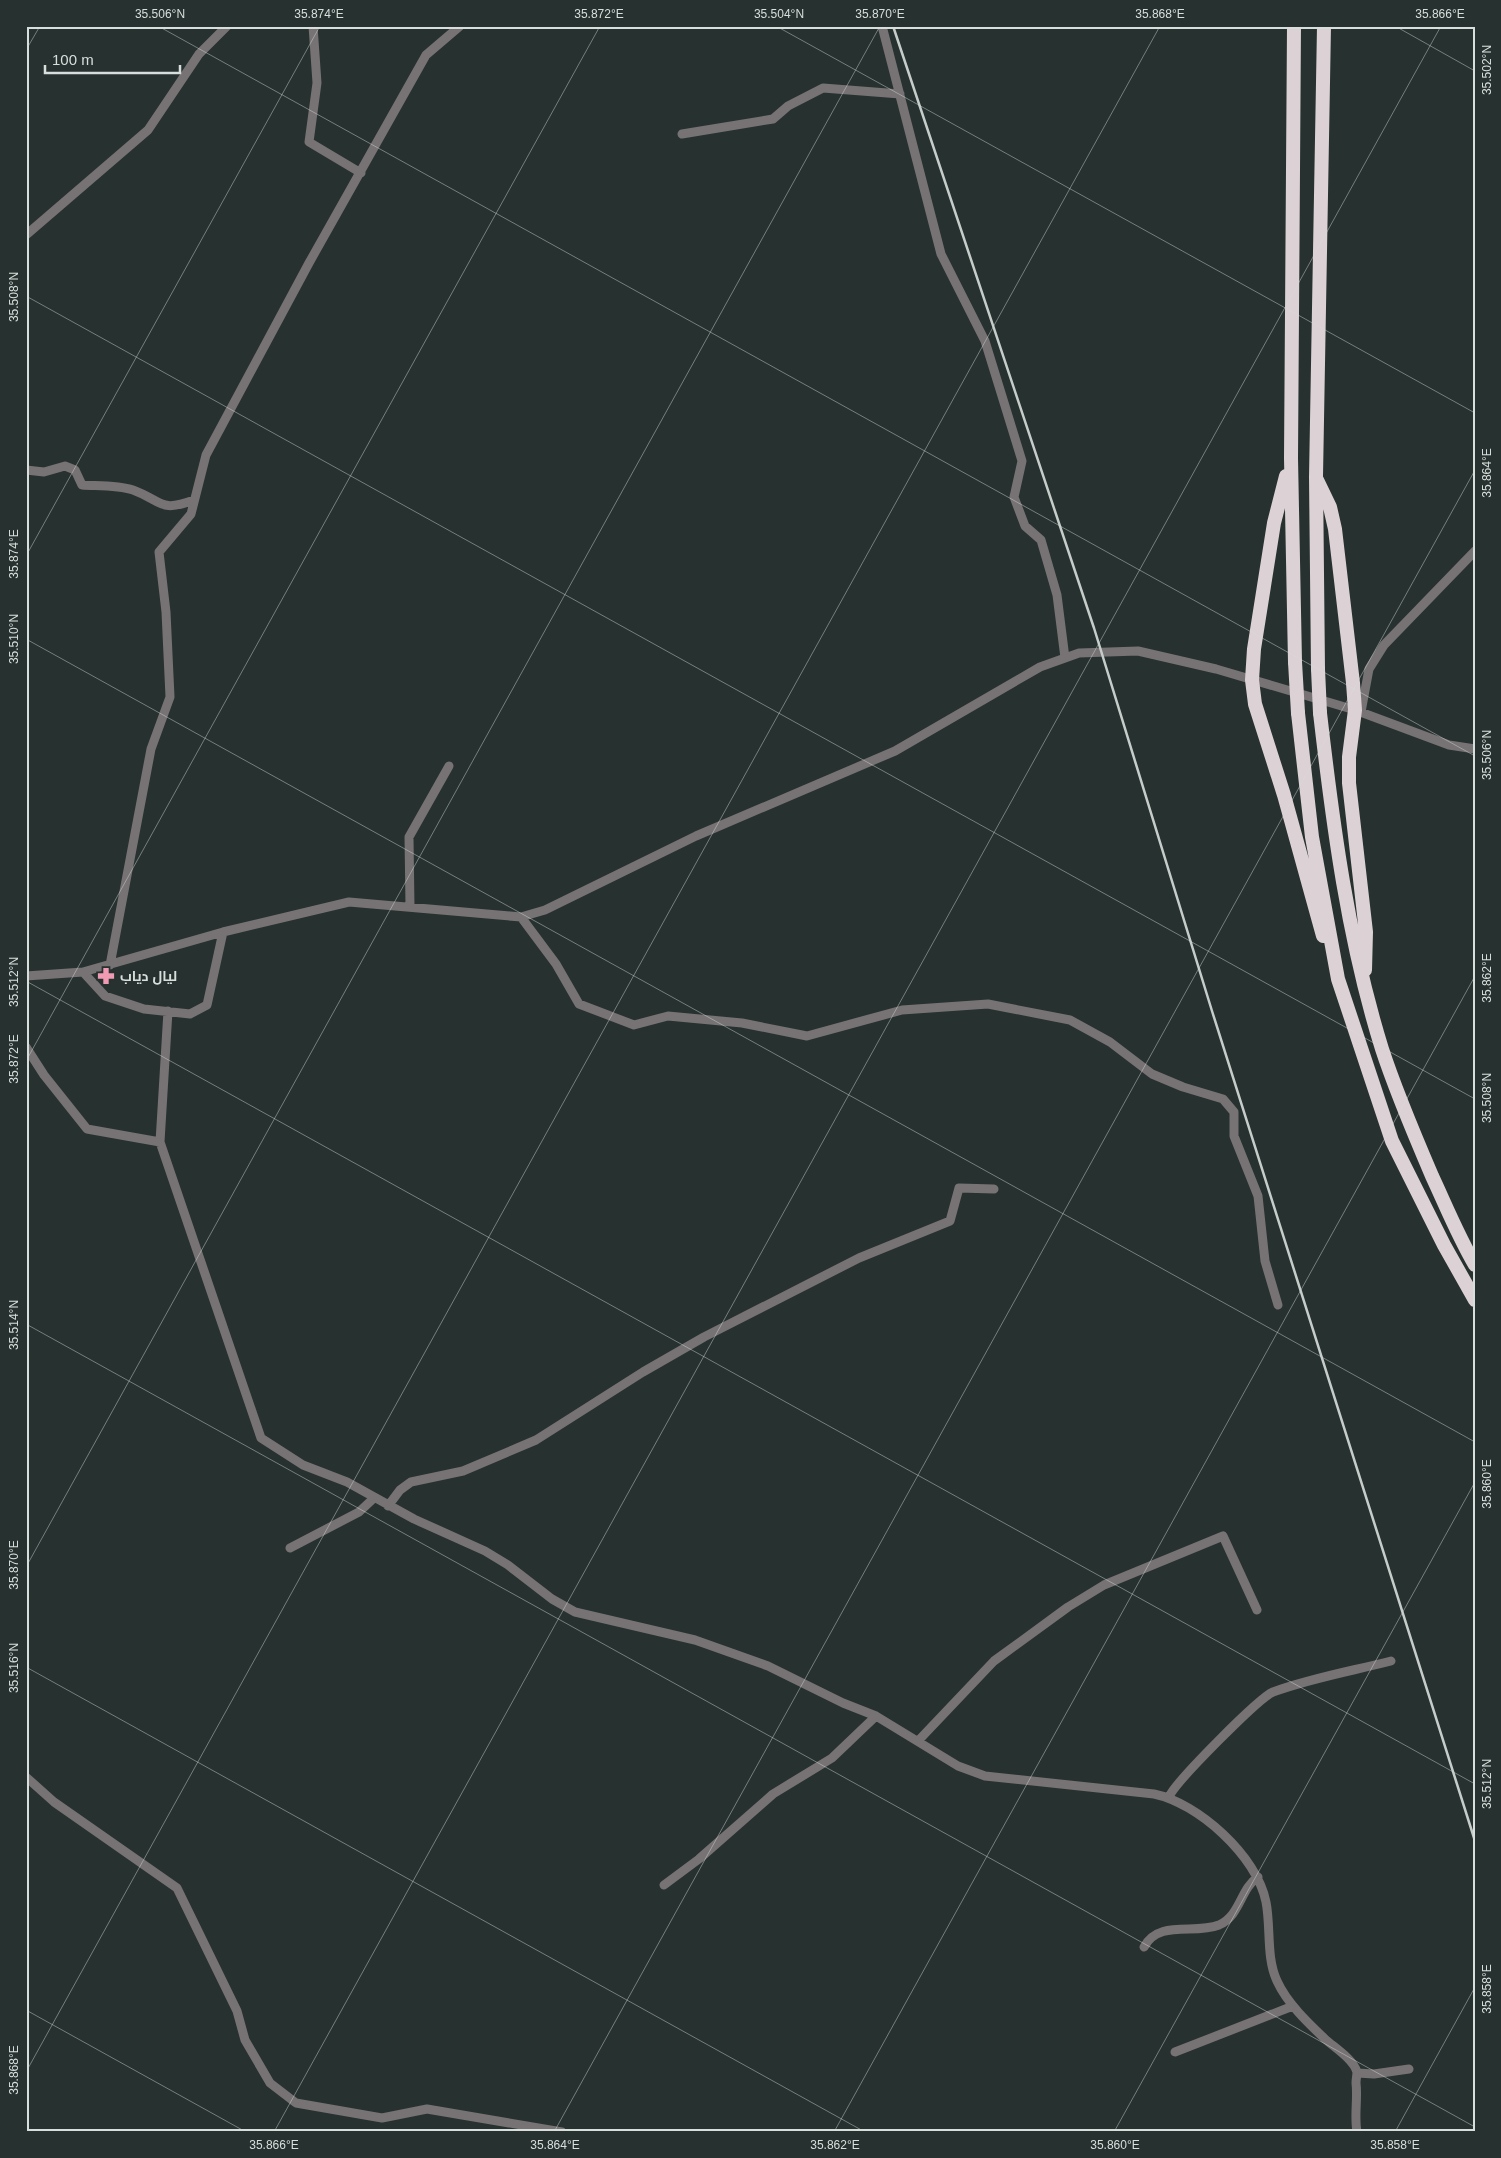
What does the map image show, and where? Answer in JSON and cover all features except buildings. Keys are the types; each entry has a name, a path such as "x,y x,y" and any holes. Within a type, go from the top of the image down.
{"highway":[{"path":"1294,26 1291,458 1295,662 1298,713 1312,837 1338,979"},
{"path":"1324,26 1316,477 1318,669 1320,713 1333,825 1354,943 1382,1049 1415,1136 1460,1240 1475,1265"},
{"path":"1291,458 1274,524 1254,648 1252,680 1263,730 1284,794 1317,918 1392,1141 1444,1245 1475,1300"},
{"path":"1316,477 1326,497 1335,529 1358,711 1349,757 1349,783 1367,944 1363,978"}],"street":[{"path":"26,235 148,130 199,54 227,26"},
{"path":"312,26 317,83 309,142 361,173"},
{"path":"110,965 151,749 170,697 166,612 159,552 191,514 206,455 309,263 426,55 460,26"},
{"path":"882,26 941,254 985,341 1022,461 1014,497 1026,526 1041,540 1057,595 1065,658"},
{"path":"682,134 773,119 788,106 823,88 900,94"},
{"path":"26,470 44,472 65,466 74,470 82,485 132,490 151,500 174,508 194,500"},
{"path":"1358,711 1369,669 1384,645 1475,551"},
{"path":"26,976 83,972 223,932 349,902 521,917 545,910 696,836 895,751 1040,667 1079,653 1138,652 1216,669 1358,711 1449,745 1475,749"},
{"path":"410,907 409,837 449,766"},
{"path":"521,917 556,964 579,1004 634,1026 668,1016 742,1023 808,1036 902,1010 988,1004 1070,1020 1110,1042 1152,1074 1183,1087 1223,1099 1234,1112 1234,1136 1258,1196 1265,1261 1278,1305"},
{"path":"83,972 105,996 144,1008 190,1014 207,1005 223,932"},
{"path":"168,1012 160,1142 261,1438 293,1460 339,1478 388,1506 472,1548 484,1551 508,1565 552,1599 575,1612 695,1640 768,1666 843,1703 876,1716 958,1766 985,1776 1107,1788 1169,1797 1186,1805 1204,1818 1231,1845 1258,1877 1268,1916 1273,1969 1282,1990 1294,2006 1345,2057 1357,2073 1357,2132"},
{"path":"26,1047 44,1075 87,1129 160,1142"},
{"path":"388,1506 410,1482 464,1471 536,1440 704,1336 859,1258 950,1221 959,1188 994,1189"},
{"path":"290,1548 359,1512 374,1498"},
{"path":"918,1741 994,1661 1068,1607 1104,1585 1223,1536 1257,1610"},
{"path":"1169,1797 1176,1785 1199,1760 1271,1693 1391,1661"},
{"path":"664,1885 705,1854 774,1794 832,1758 876,1716"},
{"path":"26,1778 54,1802 177,1888 237,2011 245,2040 270,2083 296,2103 382,2118 427,2109 562,2132"},
{"path":"1144,1947 1149,1938 1162,1931 1211,1926 1225,1921 1239,1906 1251,1884 1258,1877"},
{"path":"1175,2052 1294,2006"},
{"path":"1357,2073 1374,2074 1409,2069"}],"railway":[{"path":"893,26 1094,628 1212,1011 1475,1841"}],"place":[{"name":"ليال دياب","path":"106,976"}]}
